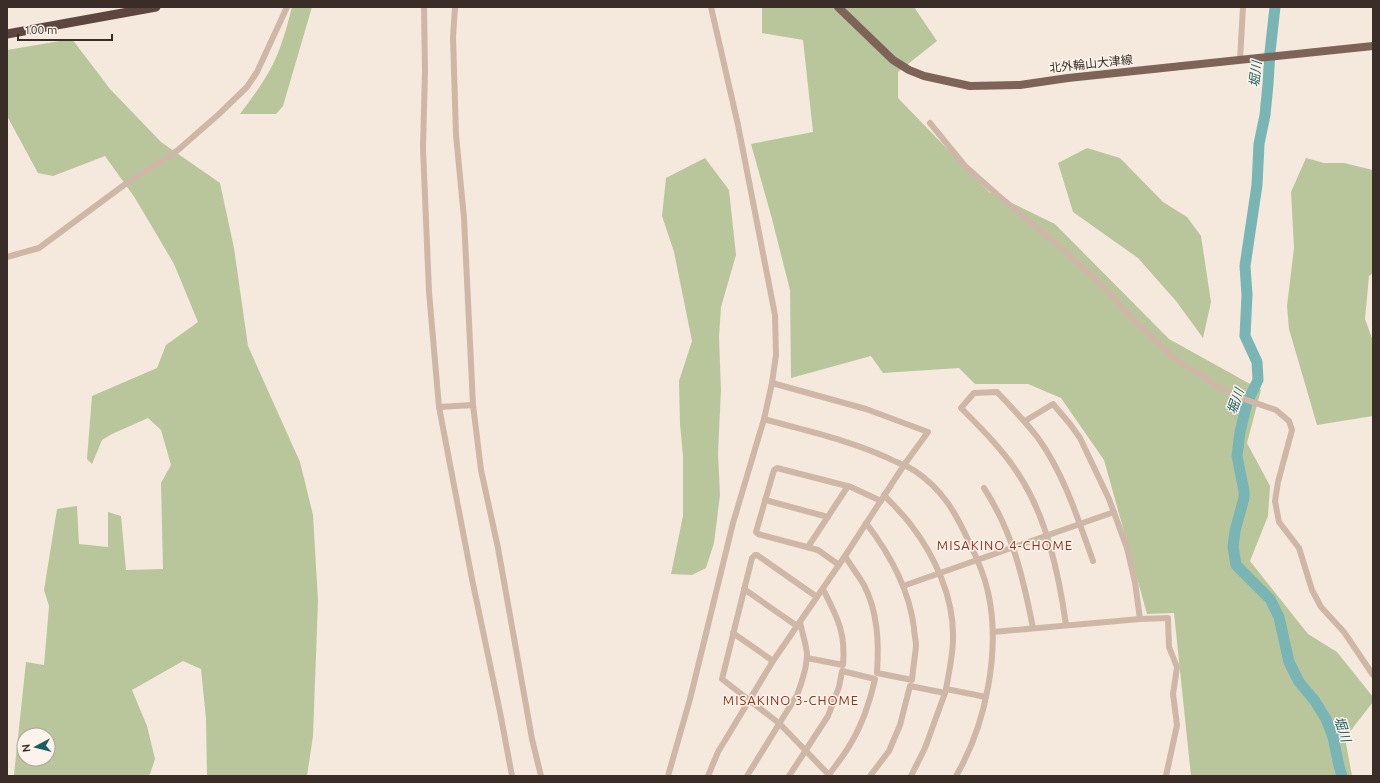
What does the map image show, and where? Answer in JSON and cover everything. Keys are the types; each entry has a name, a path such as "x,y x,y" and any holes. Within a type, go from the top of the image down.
{"highway":[{"path":"7,34 156,7"}],"main road":[{"name":"北外輪山大津線","path":"838,7 893,60 909,70 924,76 962,85 989,86 1020,84 1373,46"}],"street":[{"path":"7,257 40,248 124,185 178,150 219,114 246,87 257,72 287,7"},
{"path":"424,7 426,71 423,156 429,292 439,407 512,776"},
{"path":"455,7 453,37 456,135 464,218 473,405 481,470 498,548 532,739 541,776"},
{"path":"668,776 690,699 733,524 764,419 772,383 776,355 775,315 738,125 711,7"},
{"path":"1240,60 1243,7"},
{"path":"930,123 965,166 1066,252 1172,356 1205,377 1213,384 1238,397 1276,410 1289,421 1292,430 1278,482 1275,501 1279,522 1299,548 1312,590 1321,607 1344,632 1373,675"},
{"path":"708,776 718,752 773,661 823,589 904,465 928,432 866,409 772,383"},
{"path":"1066,626 1062,594 1055,566 1046,535 1029,493 1019,475 989,436 961,408 974,393 997,392 1025,421 1039,439 1067,491 1093,561"},
{"path":"1025,421 1053,404 1080,438 1109,499 1127,548 1135,582 1140,619"},
{"path":"439,407 473,405"},
{"path":"764,419 870,450 914,470 931,483 946,499 958,518 983,573 988,594 993,632 992,659 986,697 976,732 958,775"},
{"path":"839,565 818,550 758,534 756,532 774,470 777,468 848,486 882,498 911,525 928,549 939,573 950,608 953,637 951,662 945,691 925,748 911,776"},
{"path":"808,547 848,486"},
{"path":"984,488 995,505 1013,547 1021,572 1032,628"},
{"path":"765,500 828,517"},
{"path":"903,586 1114,512"},
{"path":"866,523 882,544 899,575 912,615 916,645 911,683 900,725 888,751 870,776"},
{"path":"817,597 757,555 754,555 722,679 780,724 829,776 851,743 860,727 868,707 876,676 878,650 877,627 872,606 864,586 845,556"},
{"path":"744,589 799,624 807,652 802,680 797,695 747,776"},
{"path":"789,776 828,716 839,687 844,651 840,626 838,618 823,589"},
{"path":"993,632 1140,619 1168,618 1169,647 1177,667 1173,694 1177,726 1166,776"},
{"path":"733,633 773,661"},
{"path":"806,658 842,668 945,691 986,697"}],"green space":[{"path":"292,7 312,7 283,106 276,114 240,114 262,84 273,64 282,43"},
{"path":"762,7 914,7 937,41 898,72 898,98 989,192 1055,224 1169,339 1261,390 1247,443 1270,486 1268,516 1250,561 1308,634 1337,652 1373,697 1373,702 1345,738 1352,776 1191,776 1174,613 1147,614 1104,460 1061,398 1028,384 975,384 959,368 883,373 871,356 791,378 790,290 751,144 813,132 803,40 762,33"},
{"path":"72,39 110,89 161,142 220,183 234,248 248,346 300,462 313,515 318,601 313,736 307,776 207,776 206,719 201,669 183,661 132,690 147,726 155,759 150,774 147,776 14,775 16,756 16,767 56,767 56,727 19,727 26,662 44,665 49,606 44,590 57,509 77,506 79,544 108,547 108,512 121,516 126,570 163,569 161,483 171,465 161,430 148,418 112,434 102,440 92,464 87,459 92,396 157,368 166,345 198,322 174,264 135,198 105,156 53,176 38,173 7,116 7,50"},
{"path":"1087,148 1120,158 1163,202 1187,217 1201,236 1211,302 1203,338 1176,301 1138,258 1073,212 1058,163"},
{"path":"705,158 729,190 736,255 721,307 719,337 721,390 718,453 720,495 714,543 706,568 692,575 671,574 683,516 683,456 680,424 679,381 692,341 674,252 662,216 666,178"},
{"path":"1306,158 1324,163 1344,163 1373,170 1373,273 1369,276 1365,319 1373,341 1373,416 1317,425 1289,329 1287,306 1294,248 1291,192"}],"waterway":[{"name":"堀川","path":"1275,7 1265,115 1259,144 1257,185 1245,266 1247,295 1245,336 1257,362 1258,380 1247,403 1240,432 1237,456 1244,498 1235,531 1233,547 1236,565 1270,599 1279,617 1289,662 1299,682 1315,701 1326,719 1333,737 1342,776"}],"district":[{"name":"MISAKINO 4-CHOME","path":"1005,545"},
{"name":"MISAKINO 3-CHOME","path":"791,700"}]}
